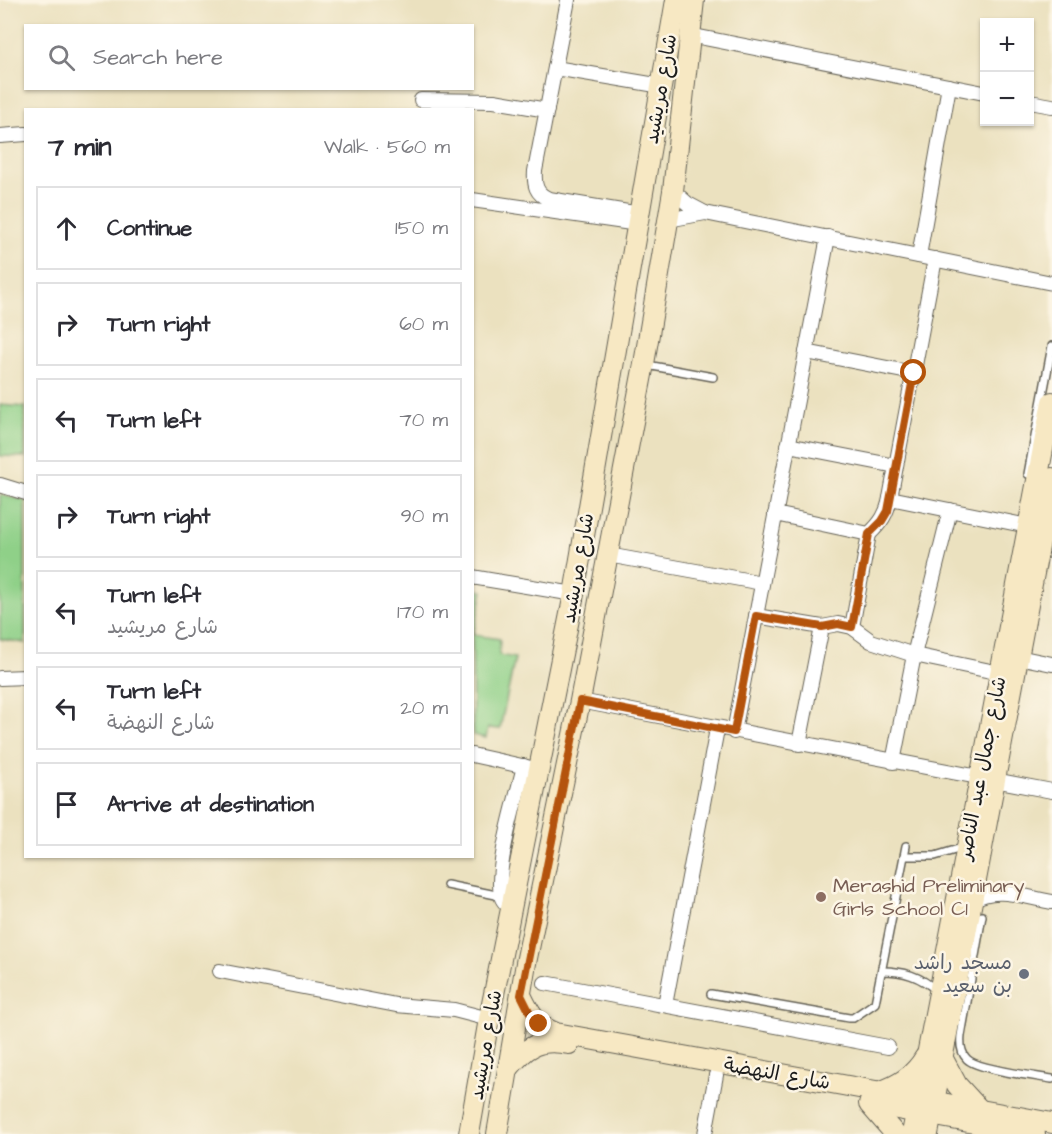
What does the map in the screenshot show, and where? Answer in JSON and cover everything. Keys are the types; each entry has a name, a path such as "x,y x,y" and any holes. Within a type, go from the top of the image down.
{"street":[{"path":"567,0 534,180 540,194 555,201 639,219"},
{"name":"شارع مريشيد","path":"469,1134 531,768 574,594 676,0"},
{"name":"شارع مريشيد","path":"496,1134 526,963 580,701 644,364 673,191 694,0"},
{"path":"690,35 980,92"},
{"path":"555,68 662,86"},
{"path":"919,256 949,86"},
{"path":"421,100 494,101 547,110"},
{"path":"1034,103 1052,106"},
{"path":"657,116 662,114 673,116 681,123"},
{"path":"0,136 24,134"},
{"path":"673,191 688,204 705,213 1052,283"},
{"path":"474,200 639,219"},
{"path":"668,220 705,213"},
{"path":"734,732 828,237"},
{"path":"852,627 869,534 888,511 935,259"},
{"path":"806,352 914,373"},
{"name":"شارع جمال عبد الناصر","path":"935,1055 977,909 977,873 1000,673 1023,521 1052,402"},
{"path":"788,445 896,466"},
{"name":"شارع جمال عبد الناصر","path":"912,1134 925,1113 935,1055 939,993 967,846 987,779 1046,543 1052,478"},
{"path":"0,485 24,492"},
{"path":"890,498 1023,521"},
{"path":"893,762 914,655 950,510"},
{"path":"775,514 869,534"},
{"path":"608,555 762,583"},
{"path":"474,577 574,594"},
{"path":"756,616 822,627 838,624 852,627 871,641 914,655 1000,673"},
{"path":"799,744 822,627"},
{"path":"1018,657 1052,664"},
{"path":"0,678 24,677"},
{"path":"580,701 717,729 1052,791"},
{"path":"665,1005 717,729"},
{"path":"474,755 531,768"},
{"path":"977,873 985,884 998,892 1052,902"},
{"path":"977,909 984,895 998,892"},
{"path":"507,902 522,913 526,920 524,942 526,963"},
{"path":"220,971 396,1005 454,1010 489,1019"},
{"path":"545,983 888,1047"},
{"name":"شارع النهضة","path":"521,995 535,1020 544,1028 556,1033 874,1098 925,1113 1052,1123"},
{"name":"شارع النهضة","path":"507,1069 530,1047 550,1041 716,1075 874,1098"},
{"path":"485,1049 491,1072 487,1105 493,1112 500,1112"},
{"path":"895,1134 874,1098 907,1079 922,1063 935,1055 983,1117 952,1134"},
{"path":"705,1134 716,1075"},
{"name":"شارع النهضة","path":"983,1117 1035,1134"}],"lane":[{"path":"1027,480 1052,346"},
{"path":"644,364 713,377"},
{"path":"711,994 852,1018 875,1003 906,846"},
{"path":"904,856 935,856 967,846"},
{"path":"447,885 507,902"},
{"path":"977,909 961,1036 962,1052 966,1058 980,1066 1052,1079"},
{"path":"882,971 897,971 913,975 927,982 939,993"}],"green space":[{"path":"0,405 24,407 24,457 0,456"},
{"path":"0,495 24,500 24,643 0,639"},
{"path":"474,589 483,591 474,631"},
{"path":"474,635 500,639 499,655 515,658 500,729 488,728 486,738 474,735"}],"place":[{"name":"Merashid Preliminary Girls School C1","path":"821,897"},
{"name":"مسجد راشد بن سعيد","path":"1024,974"}],"route":[{"path":"539,1024 531,1015 521,995 580,701 734,732 756,616 822,627 838,624 852,627 869,534 888,511 914,373"}]}
